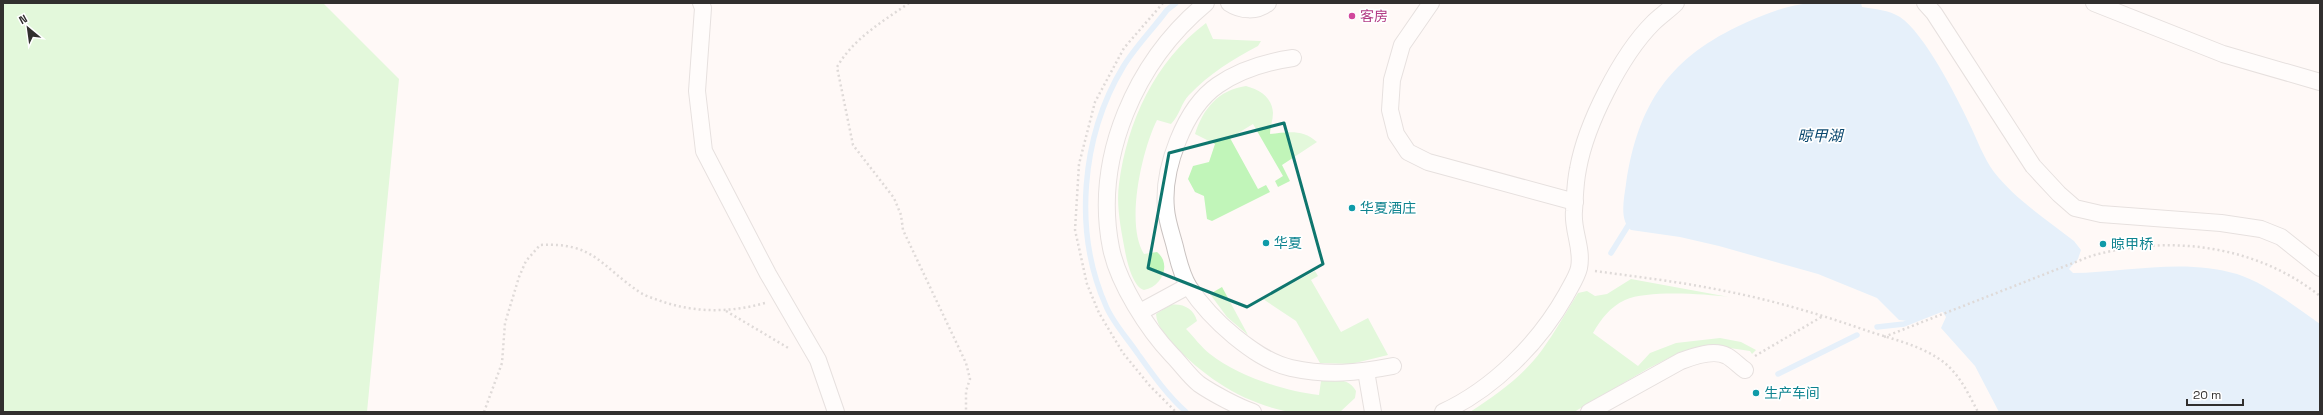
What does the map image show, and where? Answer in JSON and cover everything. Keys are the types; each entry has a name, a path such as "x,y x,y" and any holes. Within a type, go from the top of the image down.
{"street":[{"path":"701,3 703,8 697,91 704,150 782,298 818,360 836,412"},
{"path":"1206,3 1168,40 1131,98 1115,143 1106,197 1111,249 1128,292 1157,340 1200,384 1253,412"},
{"path":"1229,3 1244,9 1255,9 1268,3"},
{"path":"1431,3 1402,45 1392,80 1390,110 1396,134 1408,152 1428,162 1575,202"},
{"path":"1443,412 1457,406 1496,378 1538,336 1557,312 1579,268 1580,250 1574,214 1578,168 1590,131 1620,66 1653,23 1676,3"},
{"path":"1924,3 1934,13 2033,166 2059,194 2075,208 2101,214 2221,223 2261,230 2280,237 2320,268"},
{"path":"2094,3 2223,54 2320,82"},
{"path":"1293,58 1254,65 1216,86 1191,114 1176,144 1167,176 1166,209 1178,260 1188,286 1218,324 1254,352 1290,368 1321,373 1352,373 1393,366"},
{"path":"1140,312 1188,286"},
{"path":"1589,412 1681,361 1693,356 1707,353 1727,356 1742,368"},
{"path":"1366,371 1373,412"}],"path":[{"path":"909,3 862,36 845,53 837,67 853,145 894,198 901,215 902,230 966,363 970,379 966,391 966,412"},
{"path":"1157,3 1160,6"},
{"path":"484,412 502,363 505,323 519,277 526,261 540,245 562,244 587,251 642,294 675,306 725,311 745,309 782,298"},
{"path":"1884,337 2091,256 2120,247 2150,245 2207,247 2259,260 2288,274 2320,296"},
{"path":"1579,268 1725,291 1823,316 1884,337 1936,357 1951,370 1963,384 1978,412"},
{"path":"725,311 764,332 796,352"},
{"path":"1742,368 1823,316"}],"highlighted area":[{"path":"1284,123 1323,264 1247,307 1148,268 1169,153"}],"green space":[{"path":"3,3 323,3 399,79 367,412 3,412"},
{"path":"1206,23 1213,39 1261,41 1258,46 1239,56 1197,87 1186,98 1171,124 1157,120 1151,133 1141,168 1136,206 1136,225 1138,241 1144,254 1157,252 1164,263 1164,269 1160,280 1150,288 1144,290 1140,288 1131,274 1126,256 1121,226 1118,192 1123,161 1137,116 1146,94 1158,74 1172,55 1188,38"},
{"path":"1246,86 1260,92 1268,98 1273,113 1270,134 1289,132 1301,133 1317,142 1282,165 1290,181 1278,187 1275,181 1283,176 1253,124 1230,138 1258,189 1266,185 1270,192 1212,221 1207,219 1204,196 1195,192 1188,179 1193,166 1209,162 1215,144 1195,134 1202,117 1213,102 1227,92"},
{"path":"1315,271 1318,276 1311,280 1341,332 1368,318 1388,355 1351,364 1320,363 1296,321 1263,299"},
{"path":"1631,279 1729,297 1691,294 1647,295 1625,300 1615,306 1603,318 1593,333 1638,366 1650,353 1676,343 1720,338 1741,342 1756,350 1752,354 1750,351 1716,346 1679,353 1649,368 1574,412 1470,412 1490,399 1518,377 1535,359 1578,293 1587,291 1595,296 1607,294"},
{"path":"1222,287 1248,335 1227,317 1210,294"},
{"path":"1170,305 1179,305 1191,310 1197,321 1186,329 1210,354 1234,369 1248,376 1277,386 1319,395 1321,381 1341,380 1353,387 1356,391 1355,398 1340,412 1305,413 1285,411 1269,407 1239,395 1211,378 1198,368 1165,335 1158,323 1156,314"}],"water":[{"name":"晾甲湖","path":"1812,3 1861,3 1862,7 1882,10 1896,15 1909,25 1929,50 1948,81 1983,154 1994,172 2021,200 2074,241 2081,250 2078,259 2069,269 2073,273 2176,266 2217,269 2248,278 2280,296 2320,324 2320,412 1999,412 1975,366 1941,328 1946,317 1940,308 1908,321 1899,320 1877,298 1818,274 1719,246 1680,237 1631,230 1625,221 1623,209 1631,155 1639,129 1649,106 1662,86 1696,51 1719,36 1770,13 1794,6"}],"waterway":[{"path":"1176,3 1167,10 1133,52 1123,67 1109,94 1098,123 1090,154 1086,185 1086,216 1089,247 1096,277 1109,312 1166,392 1186,412"},
{"path":"1611,253 1631,221"},
{"path":"1877,327 1904,324 1947,307"},
{"path":"1778,374 1857,335"}],"place":[{"name":"客房","path":"1352,16"},
{"name":"华夏酒庄","path":"1352,208"},
{"name":"华夏","path":"1266,243"},
{"name":"晾甲桥","path":"2103,244"},
{"name":"生产车间","path":"1756,393"}]}
